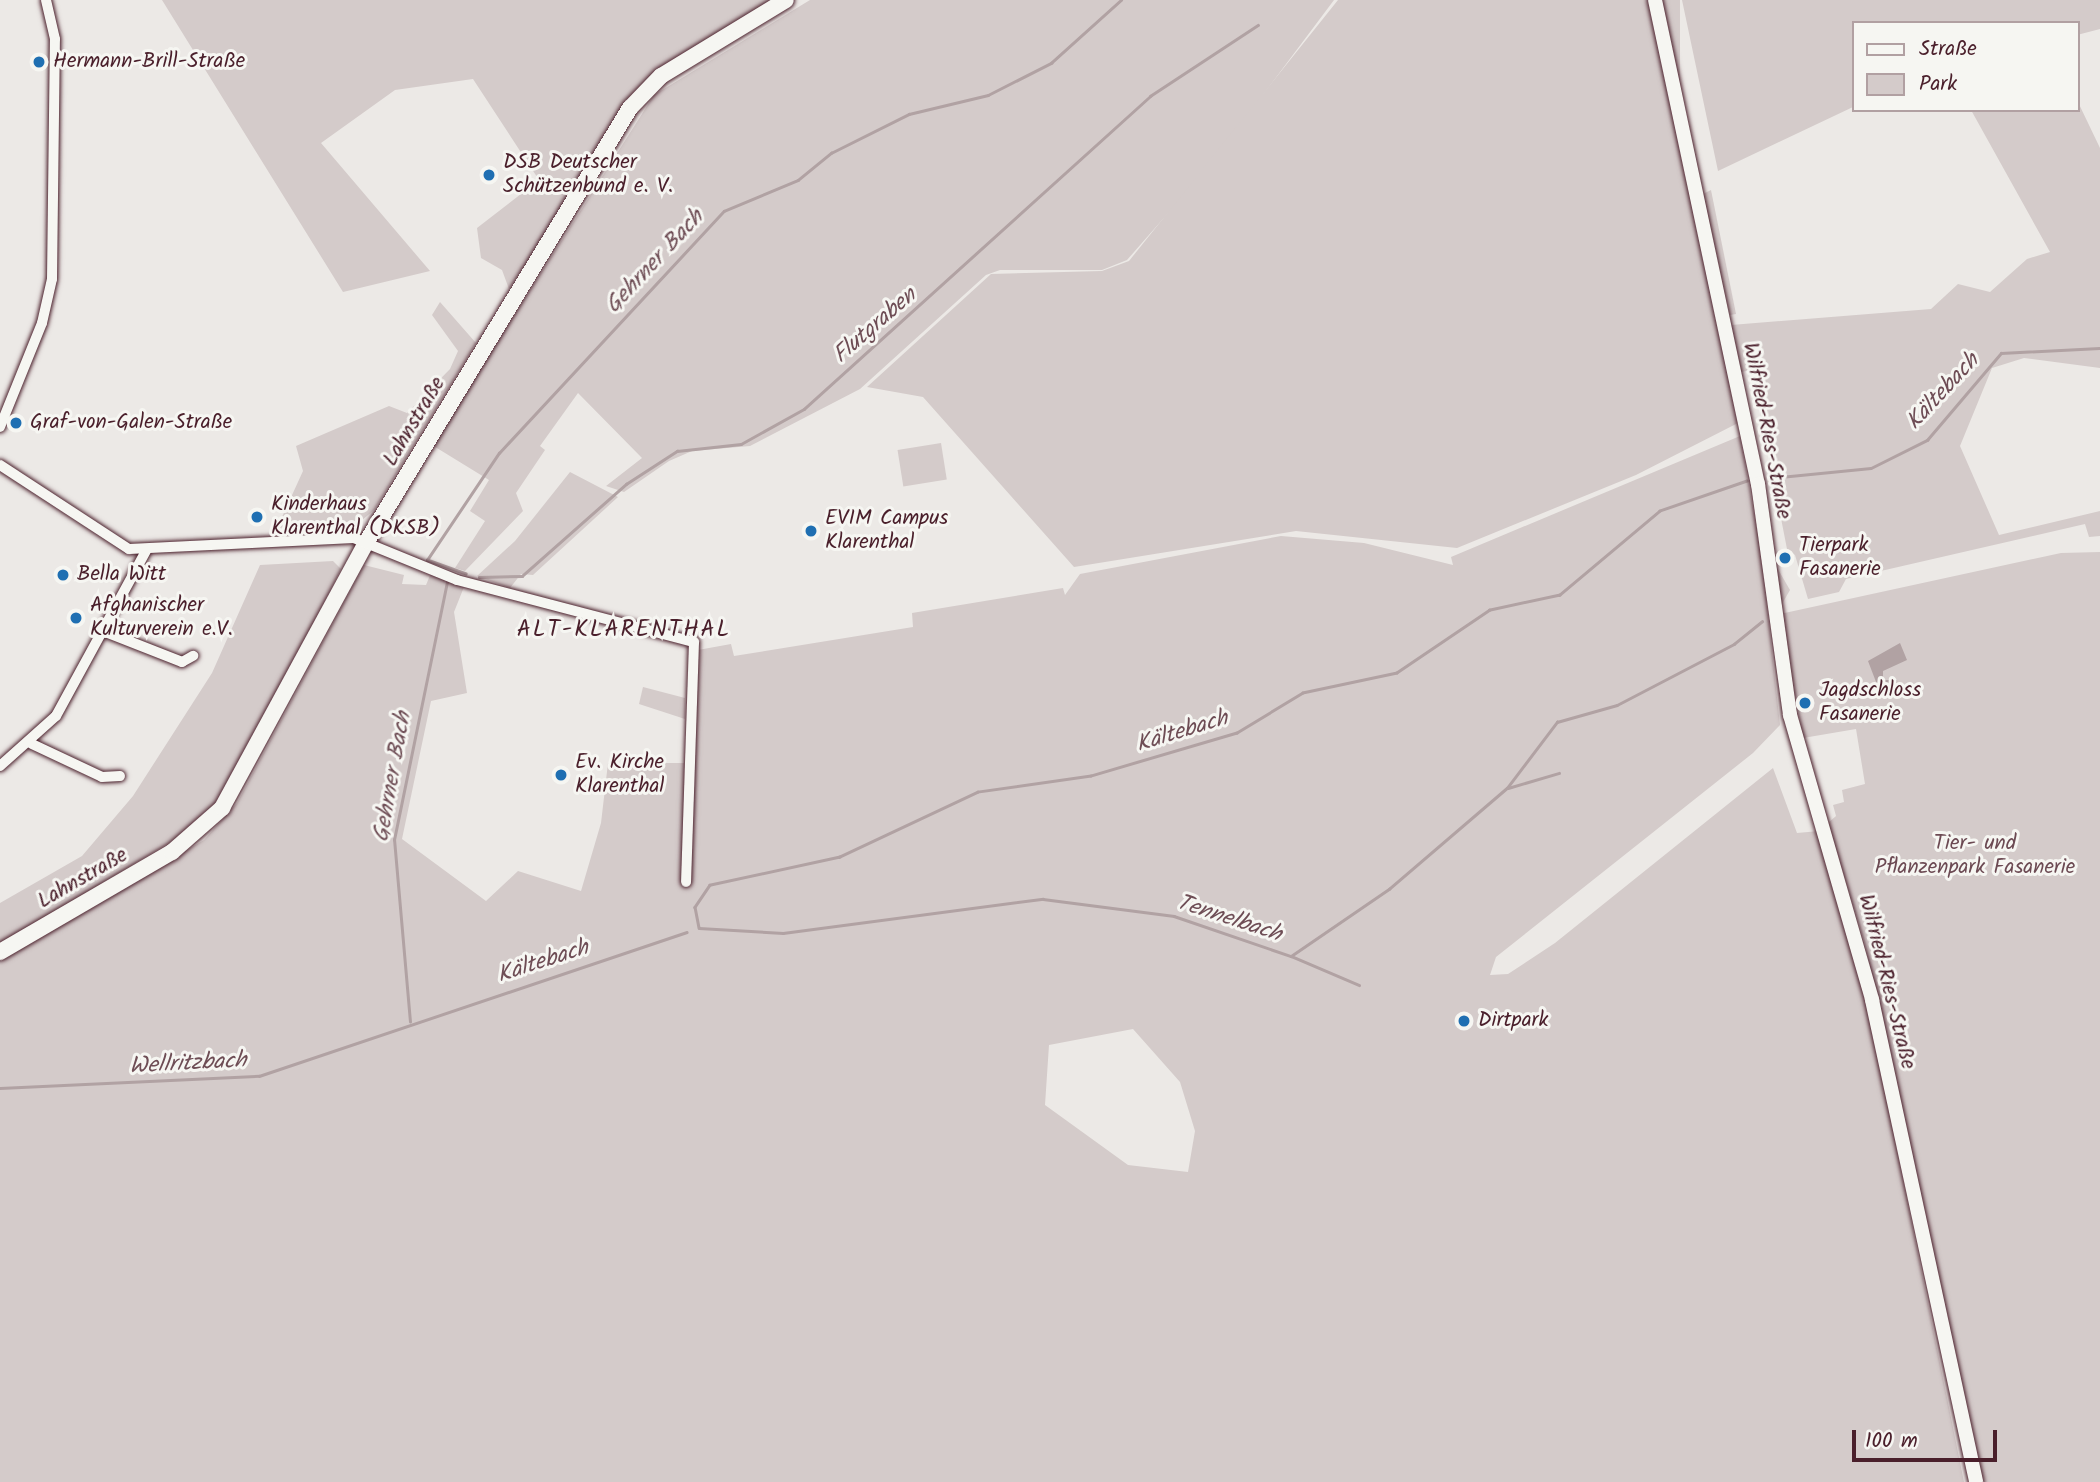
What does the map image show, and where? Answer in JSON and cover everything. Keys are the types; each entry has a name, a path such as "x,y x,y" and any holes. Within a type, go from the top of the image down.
{"main road":[{"name":"Lahnstraße","path":"0,952 172,852 214,816 242,779 367,541 639,97 669,70 786,0"}],"street":[{"path":"0,428 42,323 52,279 55,40 46,0"},
{"name":"Wilfried-Ries-Straße","path":"1654,0 1758,484 1790,716 1872,1000 1976,1482"},
{"path":"0,465 108,541 146,551 367,541 457,580 694,642 686,882"},
{"path":"0,766 32,744 56,716 146,551"},
{"path":"103,631 182,662 193,656"},
{"path":"32,744 102,777 120,776"}],"green space":[{"path":"162,0 774,0 651,76 509,289 502,270 481,258 477,228 539,180 473,79 395,90 321,143 430,271 343,292"},
{"path":"810,0 1334,0 1212,163 1127,260 1102,270 1000,270 986,275 860,389 750,446 692,451 669,461 624,492 606,486 642,458 578,393 540,446 545,450 516,493 523,511 465,571 455,568 485,521 470,511 489,480 432,445 654,95"},
{"path":"1338,0 1648,0 1738,423 1636,475 1457,548 1296,531 1074,567 923,397 867,387 991,274 1102,271 1129,261"},
{"path":"1661,0 1680,0 1680,186 1661,186"},
{"path":"1682,0 2100,0 2100,29 2079,34 2079,21 1852,21 1852,107 1718,171"},
{"path":"2079,104 2100,148 2100,368 2024,358 1992,368 1960,446 1999,535 2100,511 2100,536 2089,537 2085,524 1846,579 1839,592 1808,599 1795,555 1787,549 1752,370 1741,372 1731,325 1931,309 1958,284 1990,292 2027,259 2050,252 1972,112 2079,112"},
{"path":"1711,190 1736,314 1730,315 1703,194"},
{"path":"440,302 476,343 374,510 361,521 277,528 303,471 296,446 389,406 407,413 450,369 458,351 432,315"},
{"path":"1740,436 1761,552 1780,725 1753,753 1496,957 1490,975 1508,974 1555,943 1773,768 1797,833 1819,831 1859,962 1964,1482 0,1482 0,961 204,840 237,803 364,565 404,575 402,584 426,585 431,573 464,587 454,612 467,693 431,701 402,839 486,901 518,871 581,891 601,823 608,763 684,763 683,883 698,650 731,644 734,656 913,627 912,613 1063,588 1065,595 1080,574 1281,536 1364,543 1453,565 1451,557","holes":["1133,1029 1180,1082 1195,1131 1188,1172 1128,1165 1045,1105 1049,1045"]},
{"path":"941,443 947,480 903,486 898,450"},
{"path":"570,472 618,497 533,575 521,574 510,588 477,576 515,541"},
{"name":"Tier- und Pflanzenpark Fasanerie","path":"2100,552 2100,1482 1982,1482 1865,944 1828,823 1836,816 1833,805 1844,802 1842,790 1865,784 1856,729 1803,738 1780,614 2061,553"},
{"path":"1772,559 1790,590 1782,604 1778,604"},
{"path":"333,561 341,569 249,752 214,804 177,838 0,944 0,903 82,856 133,796 212,673 260,565"},
{"path":"643,687 685,698 685,719 639,704"}],"shaded area":[{"path":"1900,643 1907,660 1883,671 1883,680 1897,680 1898,689 1881,695 1868,661"}],"waterway":[{"name":"Gehrner Bach","path":"466,574 427,560 499,453 724,211 798,180 831,153 909,114 988,95 1051,63 1121,0"},
{"name":"Flutgraben","path":"479,577 522,576 626,484 677,451 741,444 804,409 1150,96 1258,25"},
{"name":"Kältebach","path":"1770,478 1871,468 1927,440 2001,353 2100,348"},
{"name":"Tennelbach","path":"1747,481 1660,511 1560,595 1490,610 1397,673 1303,693 1237,733 1091,776 978,792 840,857 710,885 695,907 699,928 783,933 1043,899 1174,916 1291,956 1389,889 1507,788 1557,722 1617,705 1734,644 1762,621"},
{"name":"Gehrner Bach","path":"410,1022 394,840 447,581"},
{"path":"1508,788 1559,773"},
{"name":"Wellritzbach","path":"0,1088 259,1076 686,932"},
{"path":"1291,956 1359,985"}],"place":[{"name":"Hermann-Brill-Straße","path":"39,62"},
{"name":"DSB Deutscher Schützenbund e. V.","path":"489,175"},
{"name":"Graf-von-Galen-Straße","path":"16,423"},
{"name":"Kinderhaus Klarenthal (DKSB)","path":"257,517"},
{"name":"EVIM Campus Klarenthal","path":"811,531"},
{"name":"Tierpark Fasanerie","path":"1785,558"},
{"name":"Bella Witt","path":"63,575"},
{"name":"Afghanischer Kulturverein e.V.","path":"76,618"},
{"name":"Jagdschloss Fasanerie","path":"1805,703"},
{"name":"Ev. Kirche Klarenthal","path":"561,775"},
{"name":"Dirtpark","path":"1464,1021"}],"district":[{"name":"ALT-KLARENTHAL","path":"624,630"}]}
